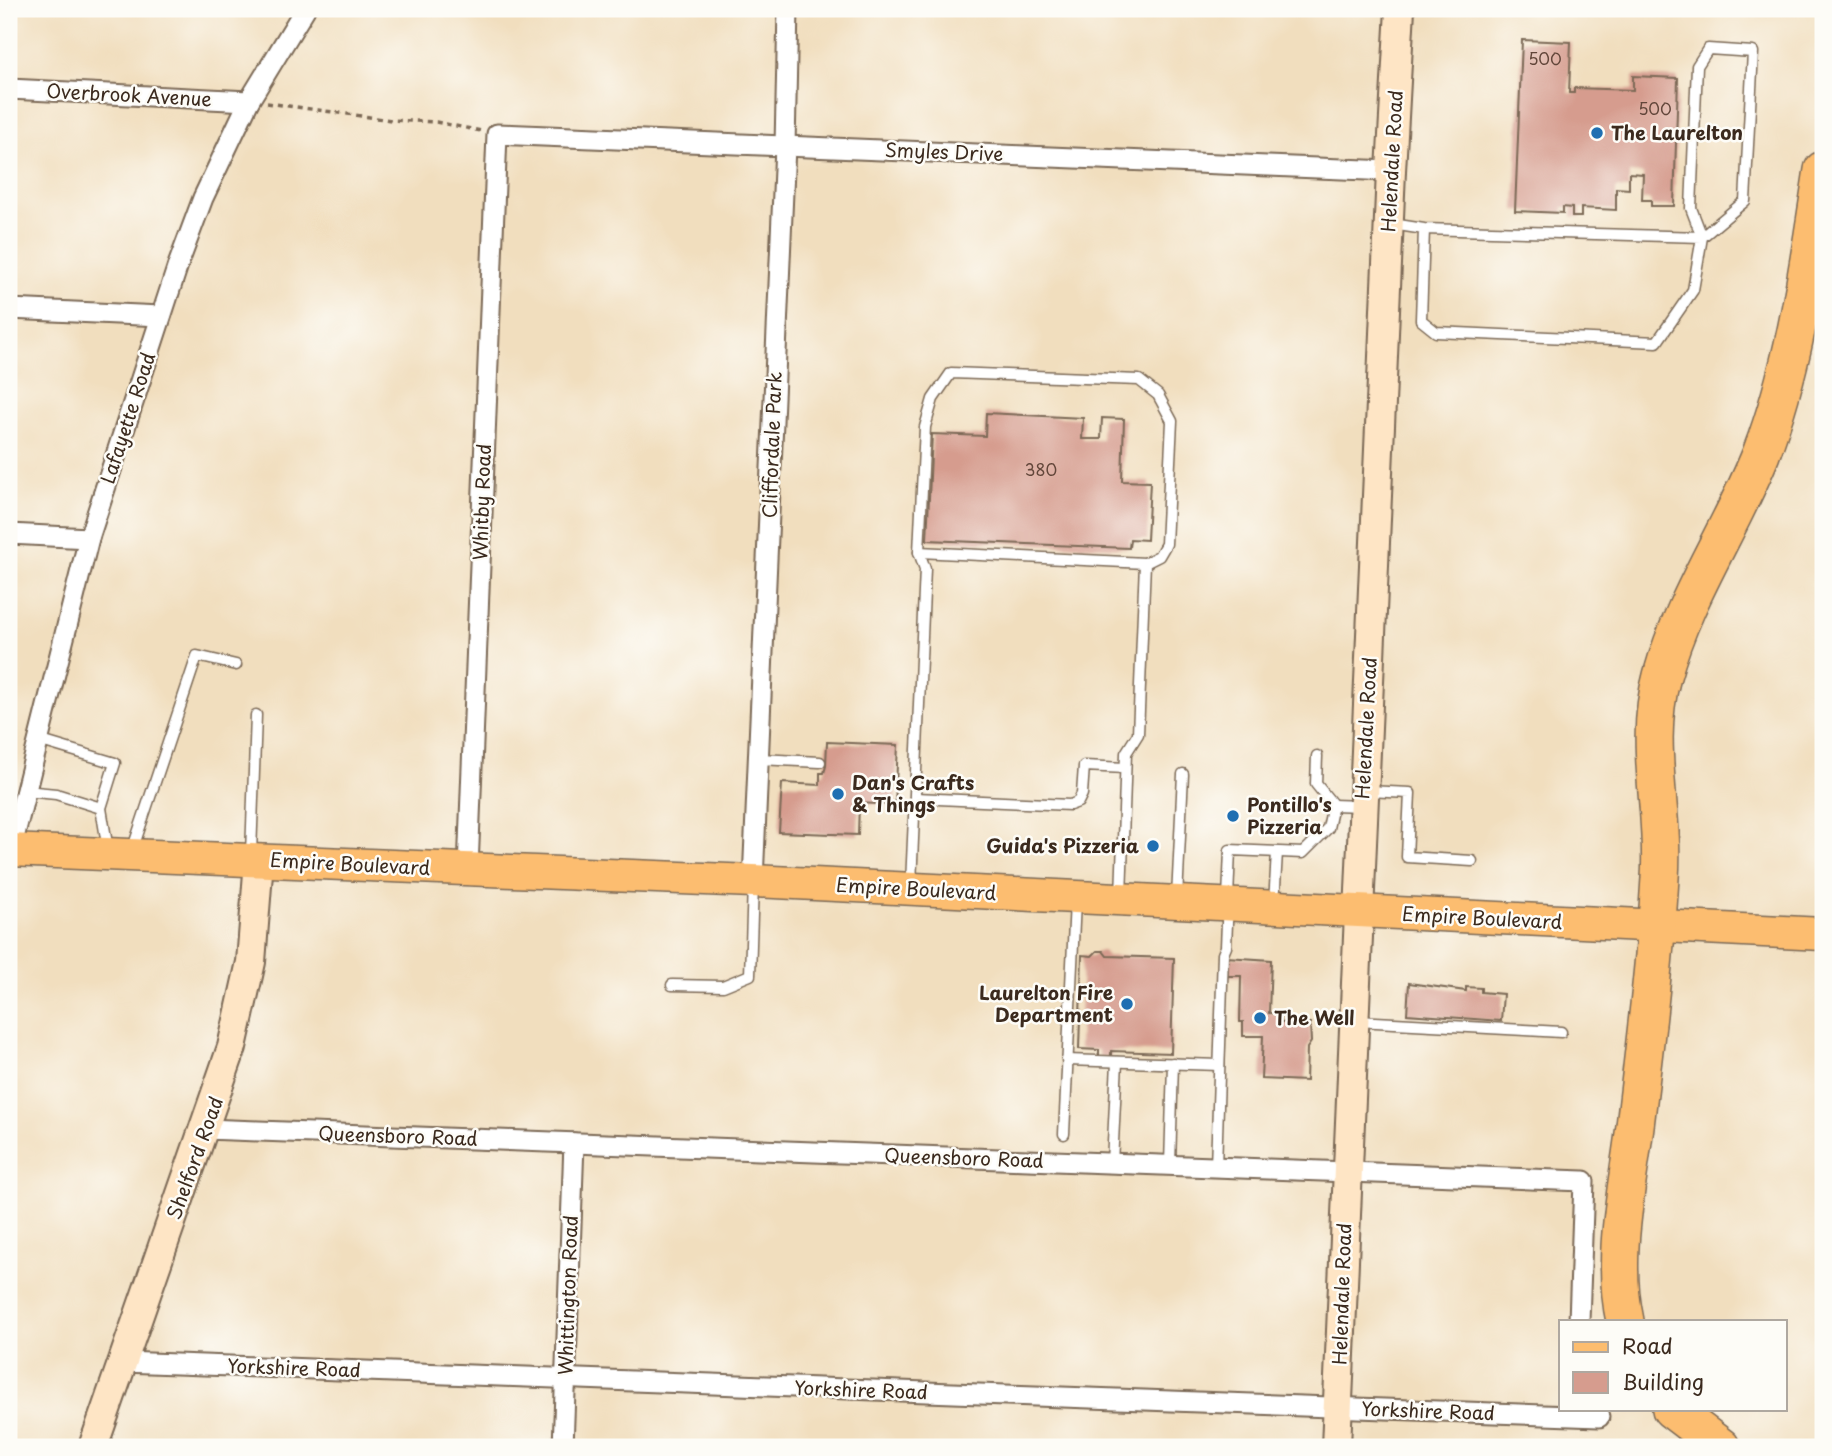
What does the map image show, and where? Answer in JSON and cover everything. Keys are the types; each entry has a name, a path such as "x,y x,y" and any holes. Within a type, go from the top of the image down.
{"highway":[{"path":"1625,1320 1620,1279 1622,1226 1651,1001 1661,854 1653,744 1658,691 1676,634 1748,484 1777,407 1802,302 1823,170"},
{"path":"1672,1410 1721,1447"}],"main road":[{"name":"Empire Boulevard","path":"10,850 911,888 1823,934"}],"street":[{"name":"Lafayette Road","path":"10,850 89,538 161,316 203,198 249,101 305,9"},
{"name":"Cliffordale Park","path":"753,881 785,146 788,9"},
{"name":"Helendale Road","path":"1336,1447 1388,223 1401,9"},
{"name":"Overbrook Avenue","path":"9,89 249,101"},
{"name":"Smyles Drive","path":"497,134 1391,171"},
{"name":"Whitby Road","path":"468,869 497,134"},
{"path":"9,309 161,316"},
{"path":"9,534 89,538"},
{"name":"Shelford Road","path":"93,1447 205,1129 243,1010 253,948 255,860"},
{"name":"Queensboro Road","path":"205,1129 1584,1181 1579,1320"},
{"name":"Whittington Road","path":"563,1447 574,1143"},
{"name":"Yorkshire Road","path":"123,1362 1338,1408 1575,1413 1599,1417"}],"lane":[{"path":"1388,223 1424,229 1702,237 1745,201 1754,52 1708,49 1697,66 1691,208 1702,237 1693,290 1657,342 1436,332 1421,320 1424,229"},
{"path":"911,888 925,569 919,552 925,427 933,399 951,373 1139,380 1158,395 1172,421 1166,544 1158,556 1145,563 919,552"},
{"path":"1121,899 1126,753 1138,734 1145,563"},
{"path":"120,855 197,656 236,665"},
{"path":"255,860 256,715"},
{"path":"38,740 115,763 101,808 120,855"},
{"path":"1317,756 1316,784 1333,805"},
{"path":"758,759 820,762"},
{"path":"916,798 1070,804 1078,802 1082,794 1084,766 1125,768"},
{"path":"1177,902 1183,774"},
{"path":"25,791 55,794 101,808"},
{"path":"1333,805 1410,793 1407,857 1472,860"},
{"path":"1216,1167 1230,850 1303,853 1328,828 1333,805"},
{"path":"1274,907 1277,852"},
{"path":"672,985 723,986 750,975 753,881"},
{"path":"1064,1134 1076,897"},
{"path":"1353,1020 1561,1032"},
{"path":"1068,1060 1219,1065"},
{"path":"1112,1163 1117,1062"},
{"path":"1170,1165 1173,1063"}],"path":[{"path":"249,101 391,120 436,122 497,134"}],"building":[{"name":"The Laurelton","path":"1522,40 1571,42 1569,93 1574,93 1574,88 1633,90 1633,76 1678,78 1674,206 1651,206 1651,200 1642,200 1643,174 1629,173 1629,189 1616,188 1616,210 1581,208 1581,217 1572,217 1572,208 1563,207 1563,213 1515,211"},
{"path":"986,413 1083,418 1082,439 1101,439 1102,418 1124,419 1122,481 1150,482 1147,540 1130,539 1129,548 927,540 932,434 985,436"},
{"name":"Dan's Crafts & Things","path":"827,742 898,745 895,805 859,803 858,835 779,832 782,783 820,785 820,773 824,773 826,766"},
{"name":"Laurelton Fire Department","path":"1097,951 1103,951 1107,956 1174,958 1171,1053 1111,1051 1111,1058 1099,1057 1099,1050 1079,1049 1082,955 1092,956"},
{"name":"The Well","path":"1226,957 1271,960 1269,1013 1281,1014 1281,1022 1310,1023 1311,1042 1307,1048 1306,1081 1261,1079 1263,1036 1243,1036 1243,1022 1240,1022 1241,976 1226,976"},
{"path":"1409,983 1466,991 1466,987 1481,988 1481,992 1503,994 1501,1021 1407,1014"}],"place":[{"name":"The Laurelton","path":"1597,133"},
{"name":"Dan's Crafts & Things","path":"838,794"},
{"name":"Pontillo's Pizzeria","path":"1233,816"},
{"name":"Guida's Pizzeria","path":"1153,846"},
{"name":"Laurelton Fire Department","path":"1127,1004"},
{"name":"The Well","path":"1260,1018"}]}
